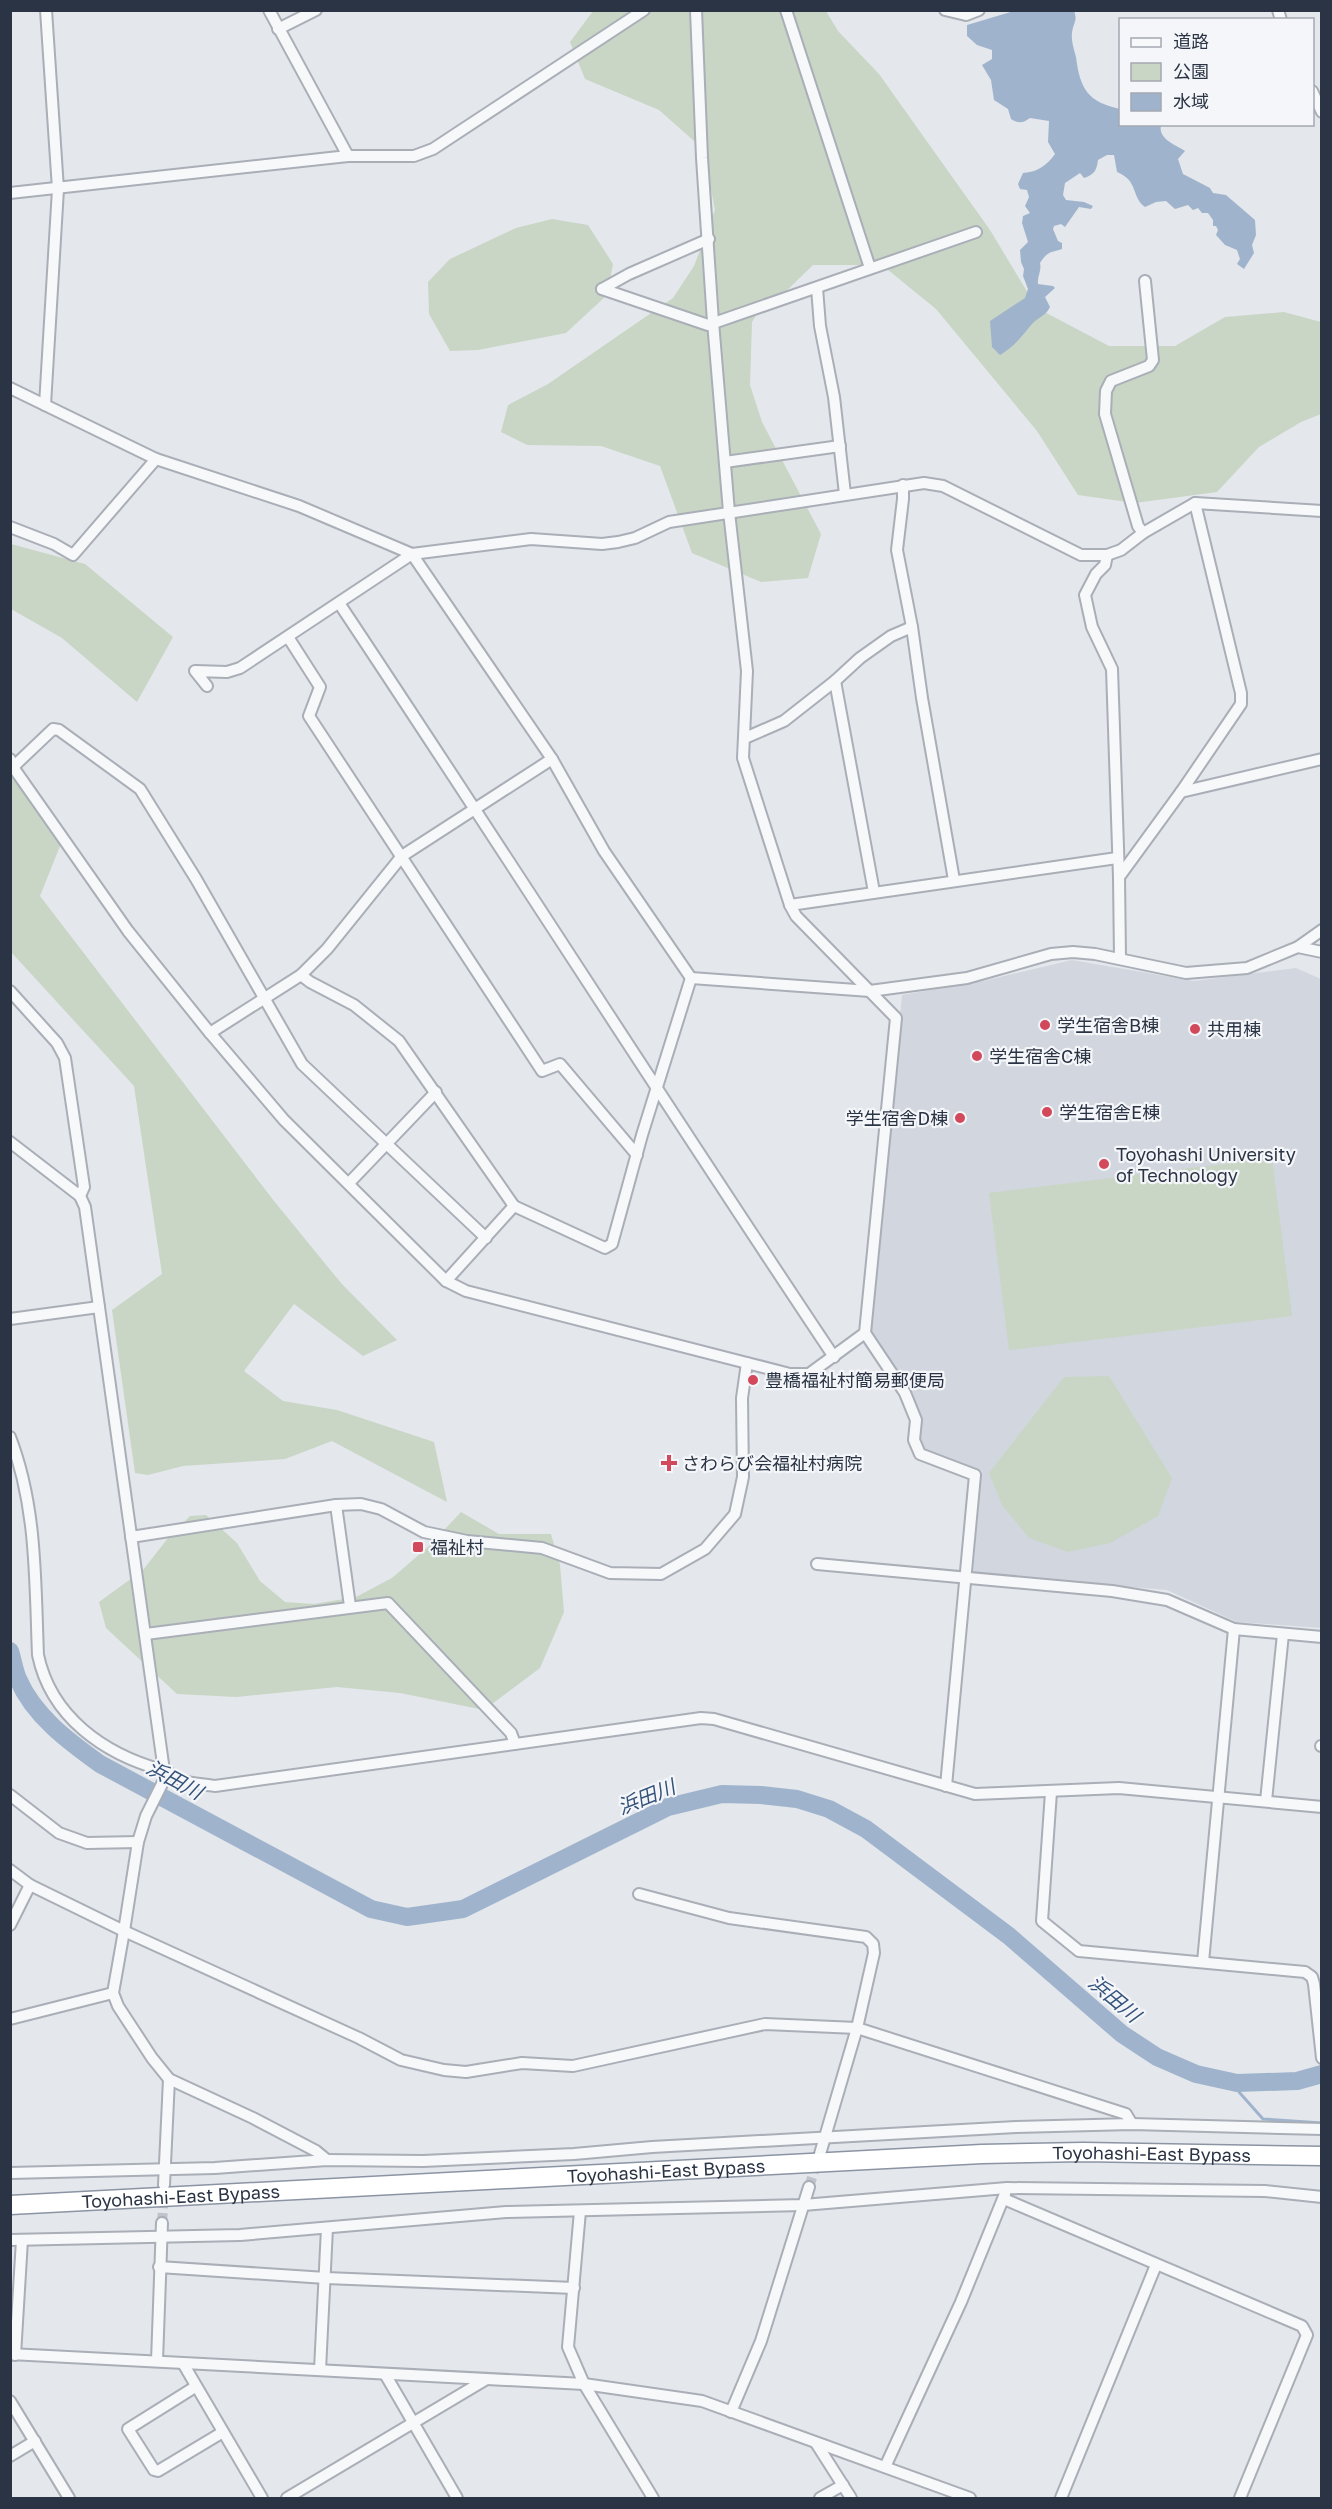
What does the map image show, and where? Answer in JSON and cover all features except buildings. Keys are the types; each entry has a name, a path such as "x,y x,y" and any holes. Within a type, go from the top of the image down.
{"highway":[{"name":"Toyohashi-East Bypass","path":"10,2205 167,2190 982,2154 1083,2152 1322,2156"},
{"path":"10,2216 167,2190"}],"street":[{"path":"45,405 58,189 46,10"},
{"path":"269,10 348,156"},
{"path":"278,29 316,10"},
{"path":"10,193 348,156 414,156 433,149 644,10"},
{"path":"696,10 702,158 713,322 724,462 747,671 746,738 743,758 790,904 796,916 896,1018 865,1332 905,1393 916,1420 914,1440 920,1454 975,1476 946,1786"},
{"path":"786,10 870,268"},
{"path":"945,10 966,15 979,10"},
{"path":"1314,95 1322,112"},
{"path":"709,239 629,274 602,289 670,314 708,324 976,232"},
{"path":"1143,533 1138,526 1105,414 1106,391 1111,381 1149,366 1153,360 1145,281"},
{"path":"817,288 820,326 834,397 845,494"},
{"path":"10,388 156,459 299,506 412,554 552,759 604,851 691,978"},
{"path":"724,462 840,446"},
{"path":"10,527 54,544 73,555 156,459"},
{"path":"207,686 195,671 227,672 240,668 412,554 531,539 602,544 618,542 635,538 669,522 924,483 943,486 1082,555 1107,555 1121,550 1143,533 1195,503 1322,511"},
{"path":"903,485 897,550 954,880"},
{"path":"1119,877 1241,704 1241,693 1195,503"},
{"path":"1107,555 1105,565 1096,574 1086,596 1092,627 1113,669 1120,958"},
{"path":"339,603 475,808 657,1091 834,1357"},
{"path":"746,738 784,721 860,658 891,636 912,627"},
{"path":"288,638 320,687 309,716 542,1071 560,1064 637,1155"},
{"path":"835,681 874,892"},
{"path":"486,1238 302,1064 265,996 140,789 59,730 53,729 12,763 128,931 210,1033 284,1120 446,1281 466,1291 790,1374 809,1374 865,1332"},
{"path":"210,1033 301,975 327,949 402,856 552,759"},
{"path":"1181,792 1322,759"},
{"path":"790,904 1118,858"},
{"path":"691,978 870,991 967,978 1051,954 1073,952 1120,958 1186,973 1248,968 1298,946 1322,930"},
{"path":"1298,946 1322,952"},
{"path":"301,975 354,1005 399,1041 514,1206 605,1248 612,1244 691,978"},
{"path":"10,991 57,1043 65,1058 84,1187 80,1196"},
{"path":"349,1183 436,1092"},
{"path":"10,1142 80,1196 85,1208 165,1774 146,1816 138,1842 113,1993 118,2006 169,2079 253,2118 316,2151 327,2160"},
{"path":"446,1281 514,1206"},
{"path":"10,1319 99,1307"},
{"path":"131,1537 336,1505 361,1504 381,1509 424,1532 467,1541 542,1548 610,1573 661,1574 705,1549 735,1514 743,1477 742,1398 747,1363"},
{"path":"10,1437 23,1469 34,1533 38,1655 41,1672 56,1702 79,1729 95,1740 146,1767 184,1781 215,1786 701,1718 714,1719 975,1794 1119,1788 1322,1807"},
{"path":"336,1505 350,1606"},
{"path":"817,1564 1112,1592 1167,1600 1233,1629 1322,1637"},
{"path":"146,1634 350,1606 388,1603 511,1732 515,1744"},
{"path":"1203,1962 1233,1629"},
{"path":"1266,1802 1282,1634"},
{"path":"1052,1792 1042,1921 1079,1951 1305,1972 1312,1977 1321,2056"},
{"path":"10,1795 59,1833 87,1843 138,1842"},
{"path":"10,1870 30,1885 124,1931 359,2038 401,2060 444,2070 465,2072 522,2063 573,2066 765,2024 857,2028 1126,2114 1132,2124"},
{"path":"10,1925 30,1885"},
{"path":"639,1894 729,1918 866,1937 873,1944 874,1953 857,2028 820,2154"},
{"path":"10,2019 113,1993"},
{"path":"167,2190 169,2079"},
{"path":"10,2173 226,2168 327,2160 423,2161 574,2154 825,2137 1132,2124 1322,2129"},
{"path":"731,2412 761,2341 809,2187"},
{"path":"10,2240 240,2235 506,2212 803,2205 1006,2194 1265,2191 1322,2197"},
{"path":"1006,2194 1156,2265 1302,2326 1306,2330 1307,2335 1240,2499"},
{"path":"885,2467 961,2302 1006,2194"},
{"path":"580,2211 568,2347 584,2384 653,2499"},
{"path":"157,2361 162,2223"},
{"path":"320,2370 327,2228"},
{"path":"22,2240 13,2355 584,2384 702,2401 970,2499"},
{"path":"1061,2499 1156,2265"},
{"path":"159,2267 326,2278 574,2288"},
{"path":"184,2365 262,2499"},
{"path":"386,2374 412,2425 457,2499"},
{"path":"287,2499 486,2379"},
{"path":"195,2387 128,2429 154,2470 158,2471 223,2432"},
{"path":"10,2401 69,2499"},
{"path":"10,2456 35,2441"},
{"path":"816,2443 850,2499"},
{"path":"820,2499 843,2485"}],"shaded area":[{"name":"Toyohashi University of Technology","path":"1072,960 1194,981 1296,968 1321,979 1321,1628 1237,1622 1167,1590 973,1574 982,1471 925,1449 919,1435 920,1417 912,1392 870,1333 902,995 983,981"}],"green space":[{"path":"593,11 826,11 838,31 879,74 990,230 1037,308 1109,346 1175,346 1225,317 1284,312 1321,322 1321,414 1301,422 1259,447 1217,492 1135,503 1078,495 1037,431 936,309 882,265 813,265 777,300 762,306 752,322 750,385 762,422 821,534 808,578 761,582 692,553 660,466 601,446 527,445 501,432 508,405 548,384 673,298 694,266 715,210 703,149 659,110 585,79 570,42"},
{"path":"552,219 588,225 613,264 607,295 566,333 478,350 450,351 429,314 428,282 450,259 516,228"},
{"path":"11,544 85,564 173,637 137,702 62,638 11,609"},
{"path":"10,770 62,841 40,896 274,1201 341,1283 397,1340 363,1356 294,1304 244,1371 283,1401 337,1410 434,1442 447,1502 332,1441 285,1459 183,1466 148,1475 135,1473 112,1310 162,1274 134,1086 11,952"},
{"path":"1272,1158 1292,1316 1009,1350 989,1193"},
{"path":"1109,1376 1172,1478 1158,1516 1110,1543 1068,1552 1029,1538 1002,1505 989,1473 1064,1377"},
{"path":"461,1512 499,1534 551,1534 560,1565 564,1612 540,1668 484,1710 400,1693 337,1687 236,1697 177,1694 106,1628 99,1602 143,1570 168,1538 190,1516 206,1515 237,1543 260,1581 285,1602 314,1604 356,1597 392,1578 429,1546"}],"water":[{"path":"1014,11 1074,11 1072,42 1083,86 1093,98 1119,109 1119,126 1161,126 1164,138 1185,151 1178,159 1183,174 1210,188 1213,193 1226,195 1255,220 1256,235 1252,245 1254,253 1244,269 1237,264 1240,259 1237,250 1225,245 1216,235 1218,230 1216,226 1213,226 1213,220 1208,213 1202,213 1198,208 1193,210 1188,205 1175,209 1166,201 1145,207 1138,199 1129,180 1117,172 1114,155 1107,155 1098,160 1093,174 1084,178 1080,173 1065,183 1063,195 1066,200 1084,202 1093,206 1091,209 1079,207 1065,227 1061,224 1054,226 1058,241 1062,243 1062,249 1049,253 1042,259 1038,281 1038,284 1055,288 1045,297 1050,307 1000,355 992,347 990,321 1025,298 1028,289 1023,276 1020,250 1028,242 1022,223 1023,216 1030,213 1025,206 1029,197 1027,190 1020,189 1018,184 1023,173 1042,167 1055,154 1048,142 1049,121 1030,118 1023,122 1016,122 1011,119 1008,109 994,100 991,80 982,65 992,59 992,50 977,45 967,36 967,25"}],"waterway":[{"name":"浜田川","path":"10,1651 15,1672 33,1705 64,1737 100,1764 371,1909 407,1917 463,1909 668,1807 722,1794 797,1799 829,1809 866,1829 1009,1936 1122,2034 1157,2057 1196,2074 1237,2083 1297,2081 1322,2074"},
{"path":"1237,2083 1239,2092 1263,2119 1322,2123"}],"tunnel":[{"path":"809,2187 818,2159"},
{"path":"162,2223 164,2194"}],"place":[{"name":"学生宿舎B棟","path":"1045,1025"},
{"name":"共用棟","path":"1195,1029"},
{"name":"学生宿舎C棟","path":"977,1056"},
{"name":"学生宿舎E棟","path":"1047,1112"},
{"name":"学生宿舎D棟","path":"960,1118"},
{"name":"Toyohashi University of Technology","path":"1104,1164"},
{"name":"豊橋福祉村簡易郵便局","path":"753,1380"},
{"name":"さわらび会福祉村病院","path":"669,1463"},
{"name":"福祉村","path":"418,1547"}]}
